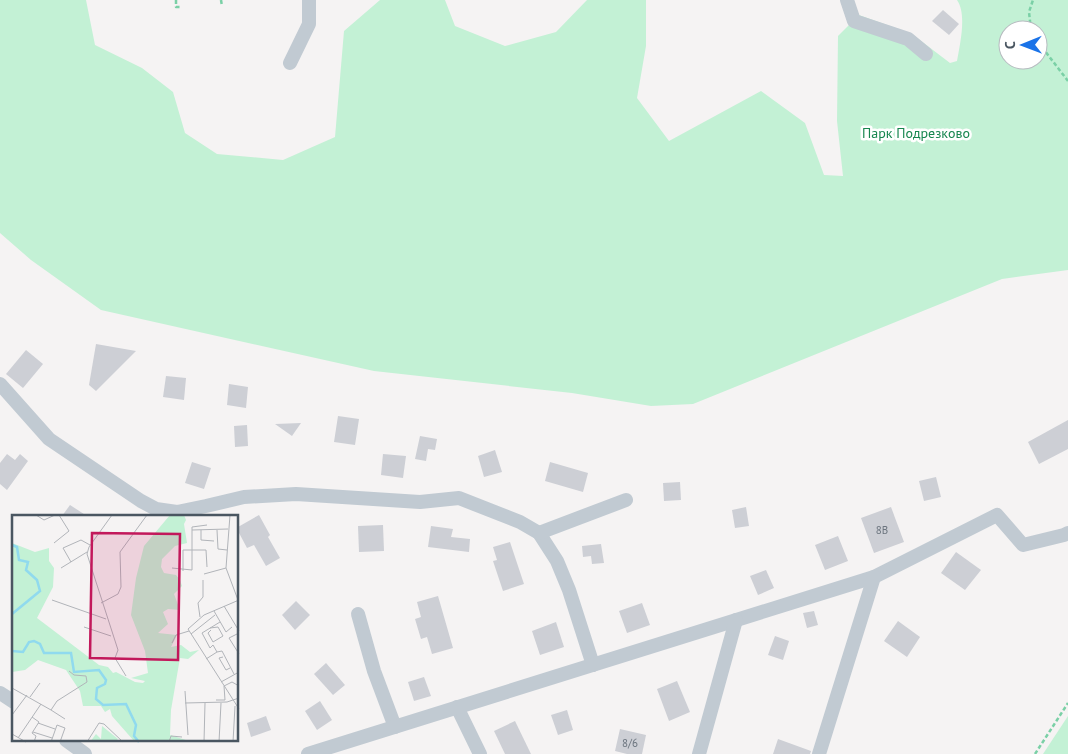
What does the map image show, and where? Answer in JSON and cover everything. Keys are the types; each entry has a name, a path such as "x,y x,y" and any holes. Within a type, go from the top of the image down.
{"street":[{"path":"290,63 309,24 309,0"},
{"path":"847,0 854,21 908,39 926,54"},
{"path":"0,384 49,438 141,501 154,513 177,512 244,496 296,494 420,502 460,498 520,522 539,533 556,561 570,590 593,665"},
{"path":"539,533 626,500"},
{"path":"308,754 874,577 997,515 1023,545 1064,536 1068,533"},
{"path":"819,754 874,577"},
{"path":"358,614 374,670 395,727"},
{"path":"699,754 736,620"},
{"path":"0,692 12,701"},
{"path":"457,708 480,754"},
{"path":"69,742 86,754"}],"path":[{"path":"176,0 176,7 180,7"},
{"path":"221,0 222,6"},
{"path":"1030,20 1029,12 1033,0"},
{"path":"1048,55 1068,81"},
{"path":"1035,754 1068,703"}],"green space":[{"name":"Парк Подрезково","path":"0,0 86,0 95,45 142,68 173,92 185,133 217,154 283,160 335,137 344,31 380,0 445,0 455,26 505,46 556,32 587,0 646,0 646,46 637,98 669,141 761,91 805,123 824,175 843,176 837,121 838,36 859,15 912,34 950,63 957,61 961,38 962,13 957,0 1068,0 1068,270 1002,279 693,404 651,406 572,393 374,371 101,310 31,260 0,233"},
{"path":"1068,716 1068,754 1043,754"}],"building":[{"path":"943,10 959,24 949,35 932,21"},
{"path":"96,344 136,351 96,391 89,385"},
{"path":"26,350 43,364 23,388 6,374"},
{"path":"166,376 186,378 184,400 163,397"},
{"path":"229,384 248,387 246,408 227,405"},
{"path":"338,416 359,419 355,445 334,442"},
{"path":"1068,420 1068,449 1039,464 1028,442"},
{"path":"301,423 292,436 275,424"},
{"path":"247,425 248,446 235,447 234,426"},
{"path":"420,436 437,439 435,450 428,449 426,461 415,459"},
{"path":"495,450 502,472 484,477 478,456"},
{"path":"7,454 15,460 20,454 28,461 7,490 0,484 0,463"},
{"path":"383,454 406,456 403,478 381,475"},
{"path":"192,462 211,468 204,489 185,483"},
{"path":"550,462 588,473 583,492 545,481"},
{"path":"936,477 941,497 924,501 919,481"},
{"path":"680,482 681,500 664,501 663,483"},
{"path":"70,505 85,515 63,515"},
{"path":"746,507 749,526 735,528 732,510"},
{"path":"891,507 904,542 874,553 861,518"},
{"path":"259,515 270,535 268,537 280,558 266,566 254,545 247,548 239,533 239,526"},
{"path":"383,525 384,551 359,552 358,526"},
{"path":"431,526 453,529 451,537 470,539 469,552 428,547"},
{"path":"838,536 848,561 825,570 815,545"},
{"path":"510,542 524,584 503,591 493,561 497,560 493,547"},
{"path":"601,544 604,563 592,564 591,556 583,557 582,546"},
{"path":"956,552 981,570 965,590 941,573"},
{"path":"766,570 774,588 758,595 750,576"},
{"path":"438,596 453,648 432,654 427,637 421,639 415,619 421,617 417,602"},
{"path":"296,601 310,615 295,630 282,615"},
{"path":"642,603 650,625 627,633 619,611"},
{"path":"814,611 818,625 807,628 803,613"},
{"path":"898,621 920,637 907,657 884,641"},
{"path":"556,622 564,647 540,655 532,631"},
{"path":"775,636 789,641 783,660 768,655"},
{"path":"326,663 345,685 333,695 314,674"},
{"path":"424,677 431,696 414,701 408,682"},
{"path":"677,681 690,712 669,721 657,689"},
{"path":"320,701 332,720 317,730 305,711"},
{"path":"567,710 573,730 558,735 551,715"},
{"path":"266,716 271,730 251,737 247,723"},
{"path":"515,721 531,754 505,754 494,731"},
{"path":"620,729 646,735 642,754 627,754 615,751"},
{"path":"778,739 811,751 810,754 773,754"}]}
